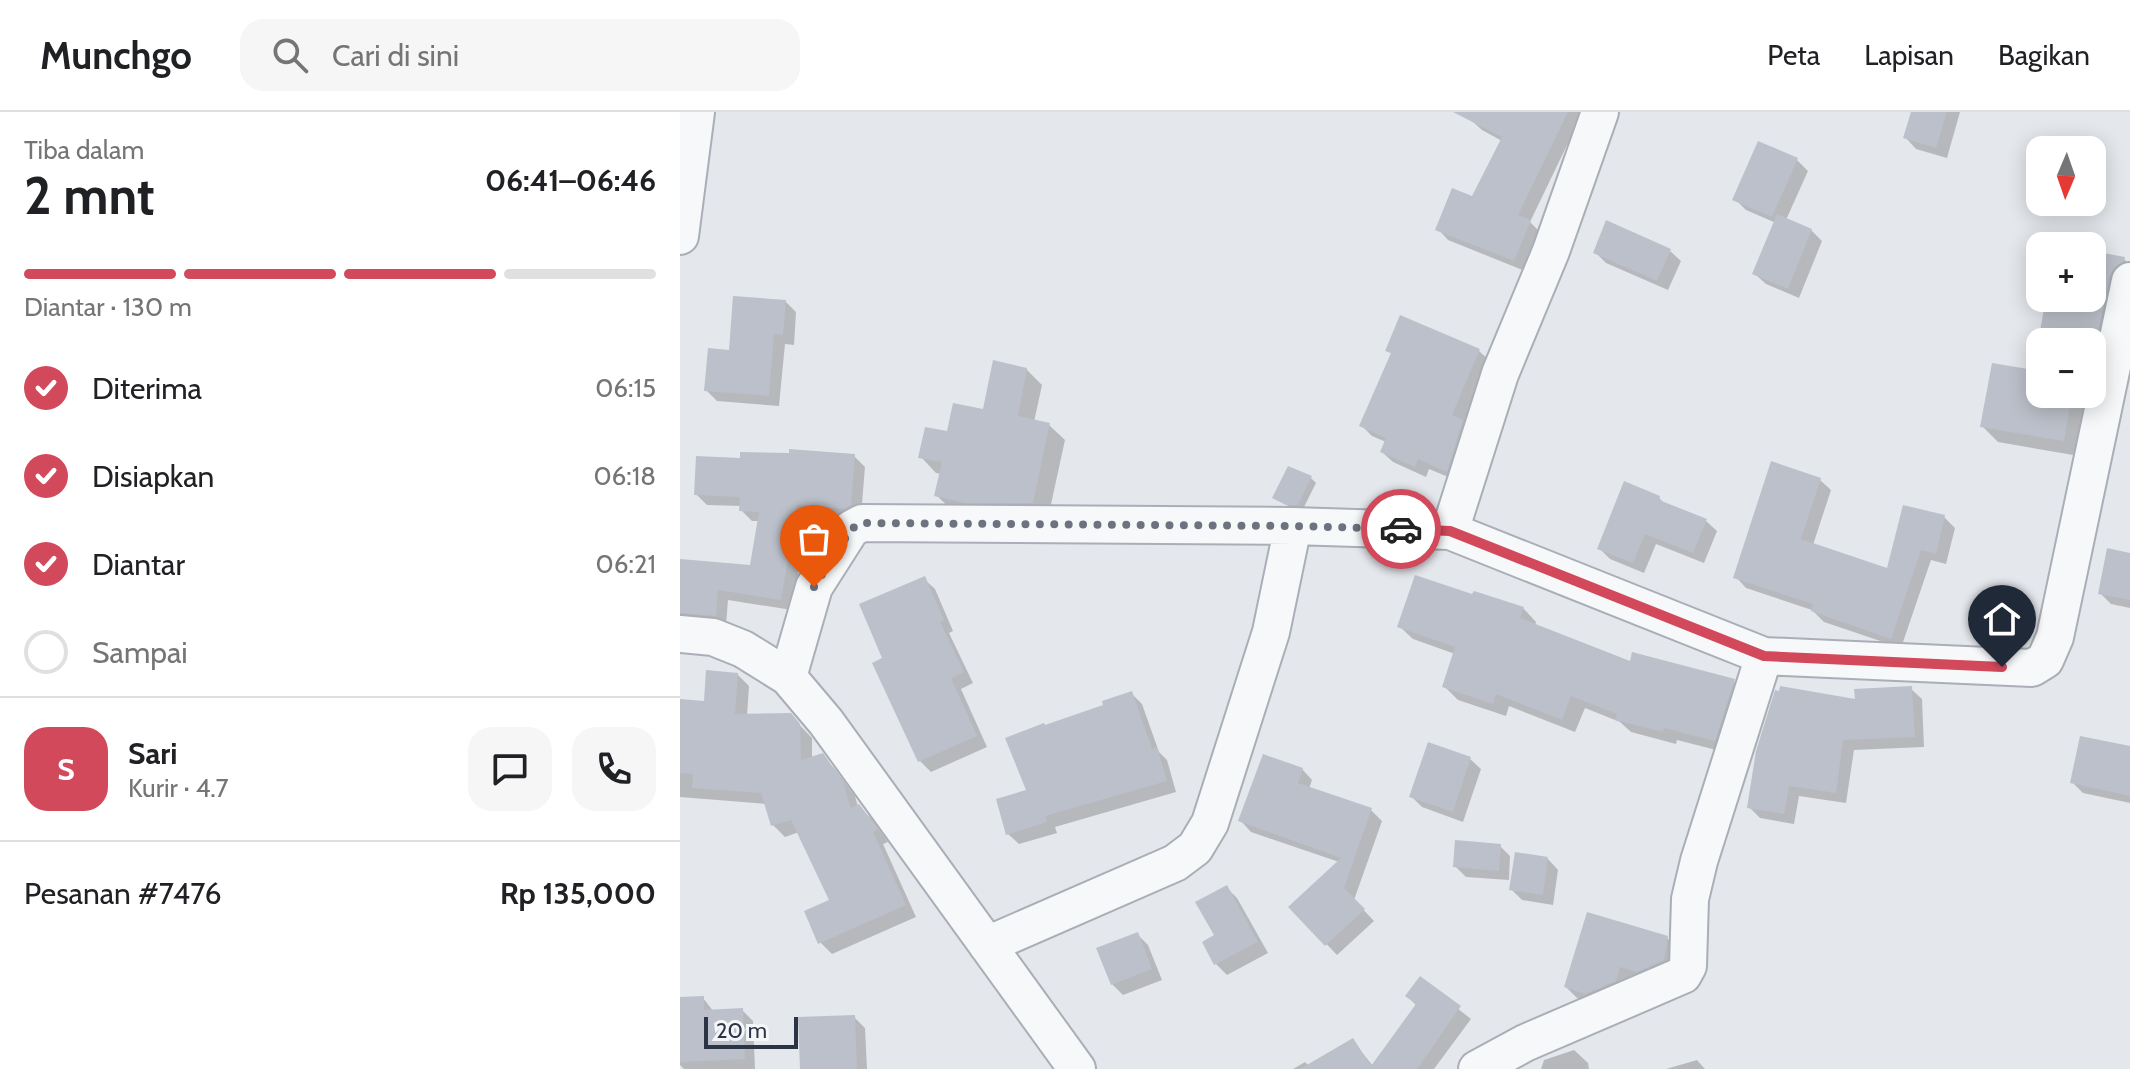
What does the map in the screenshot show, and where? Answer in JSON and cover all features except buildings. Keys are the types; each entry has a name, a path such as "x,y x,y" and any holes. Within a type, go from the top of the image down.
{"street":[{"path":"680,236 696,112"},
{"path":"1450,531 1500,374 1551,251 1600,112"},
{"path":"788,677 814,587 851,529 862,523 1293,526 1450,531 1764,656 2032,668 2045,660 2055,637 2130,281"},
{"path":"987,945 1175,863 1195,848 1210,823 1271,632 1293,526"},
{"path":"680,634 713,637 743,649 788,677 826,722 1077,1069"},
{"path":"1477,1069 1525,1043 1683,975 1688,966 1690,899 1699,861 1764,656"}],"way so far":[{"path":"814,587 851,529 862,523 1401,529"}],"route":[{"path":"1401,529 1450,531 1764,656 2002,667"}]}
